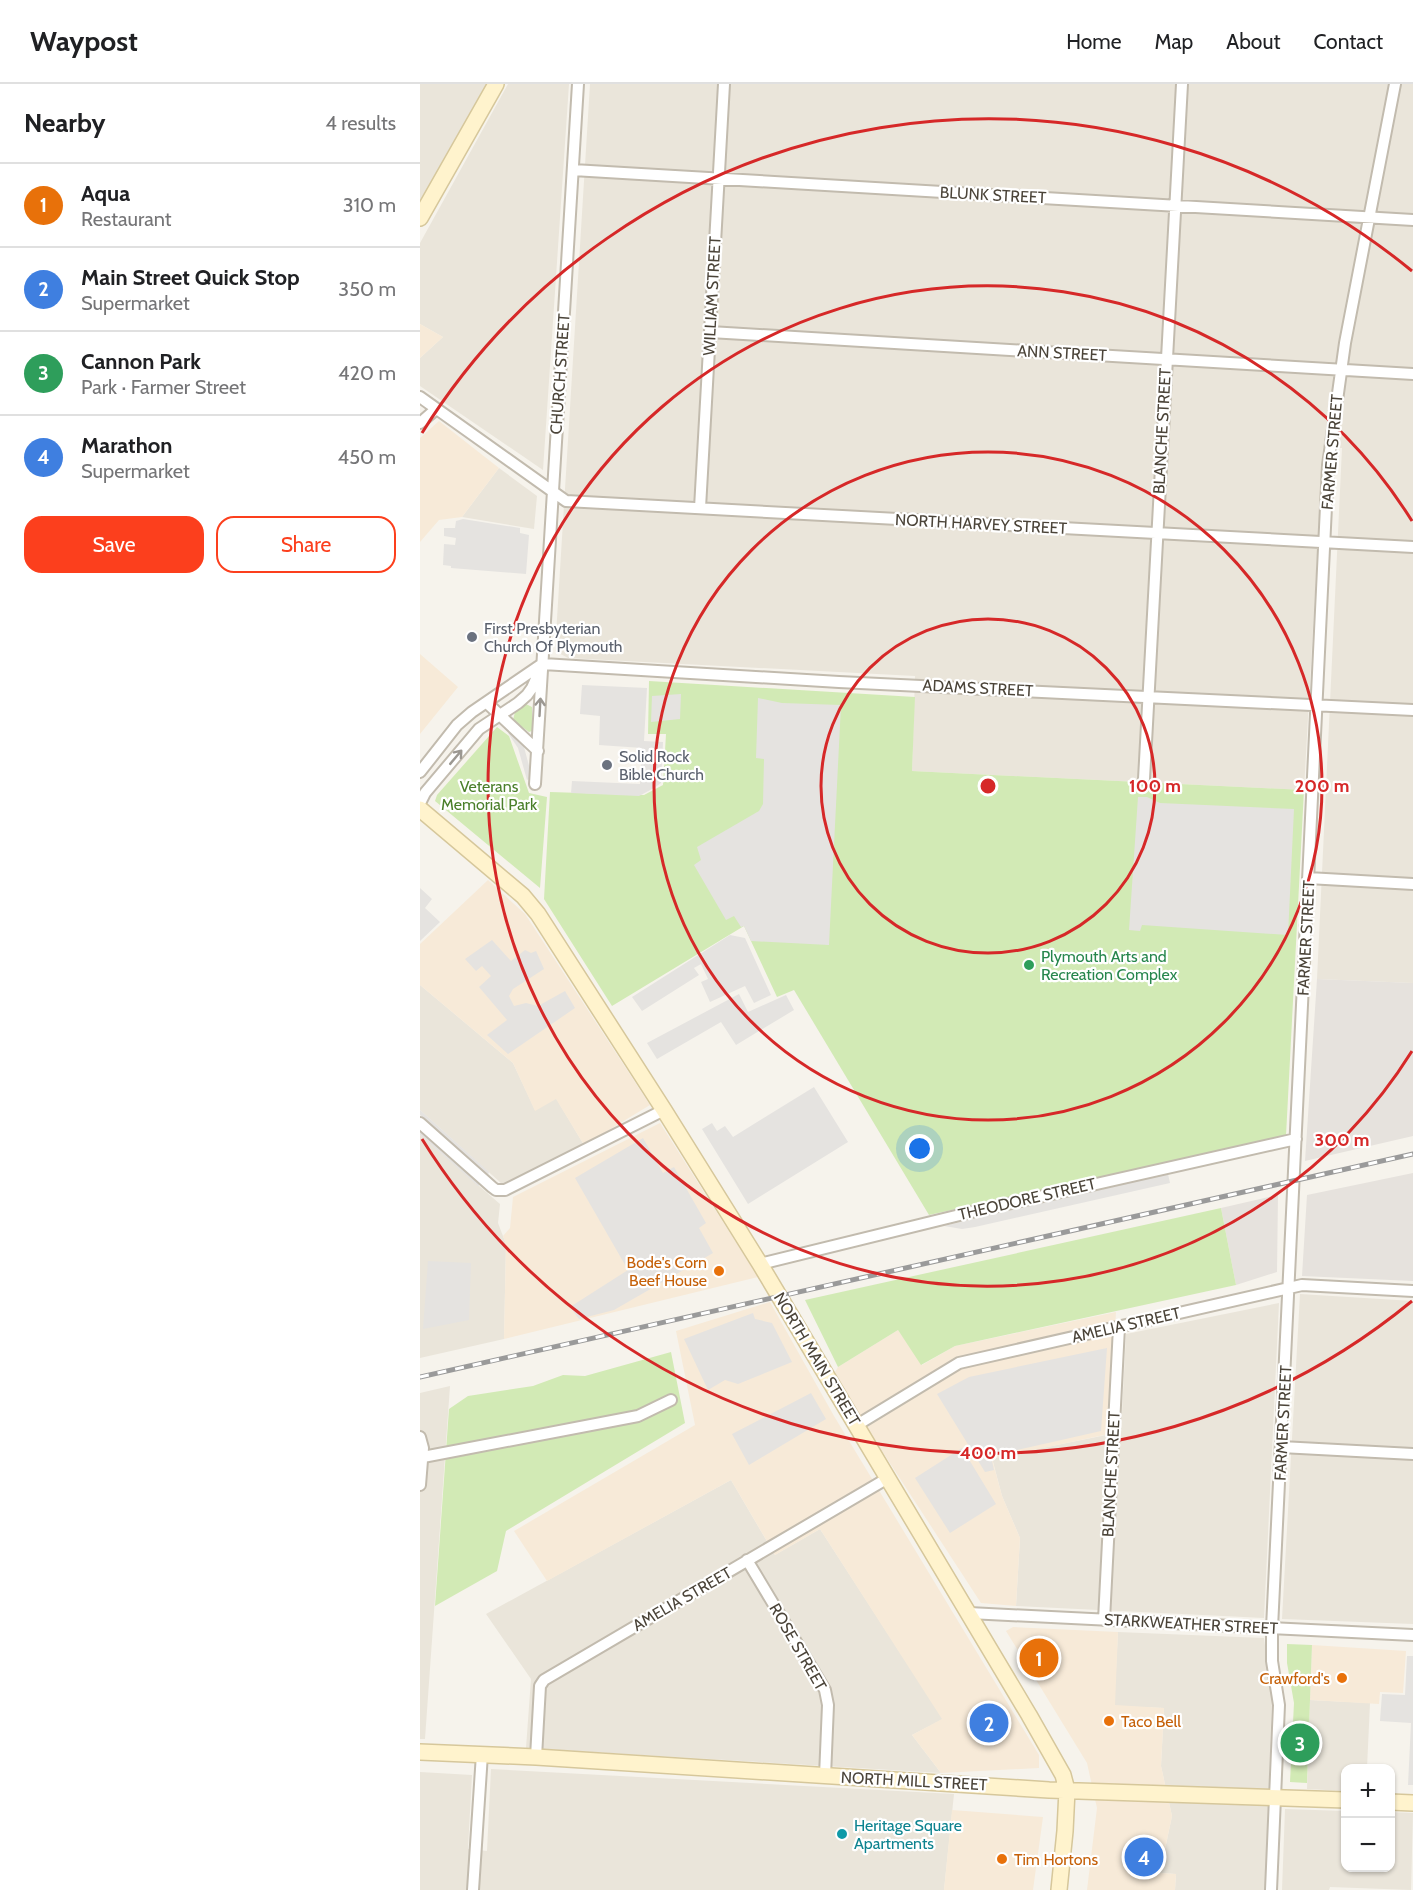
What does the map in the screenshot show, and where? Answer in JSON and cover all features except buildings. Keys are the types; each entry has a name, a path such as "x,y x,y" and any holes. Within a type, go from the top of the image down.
{"main road":[{"path":"420,218 496,84"},
{"name":"NORTH MAIN STREET","path":"420,809 523,896 552,936 760,1264 969,1613 1057,1764 1067,1790"},
{"name":"NORTH MILL STREET","path":"420,1752 536,1757 1067,1790 1341,1800"},
{"path":"1059,1890 1067,1790"},
{"path":"1395,1802 1413,1803"}],"street":[{"name":"CHURCH STREET","path":"535,784 578,84"},
{"name":"WILLIAM STREET","path":"700,508 724,84"},
{"name":"BLANCHE STREET","path":"1144,778 1182,84"},
{"name":"FARMER STREET","path":"1271,1890 1279,1705 1272,1660 1272,1628 1328,465 1341,370 1395,84"},
{"name":"BLUNK STREET","path":"573,170 1413,220"},
{"name":"ANN STREET","path":"710,332 1413,374"},
{"name":"NORTH HARVEY STREET","path":"420,397 435,410 567,501 1413,547"},
{"path":"420,423 435,410"},
{"name":"CHURCH STREET","path":"420,803 425,793 479,729 527,695 543,664"},
{"path":"420,772 457,725 472,712 543,664"},
{"name":"ADAMS STREET","path":"543,664 838,682 1413,710"},
{"path":"487,703 499,717 538,751"},
{"path":"1308,878 1413,884"},
{"path":"420,1123 492,1187 496,1190 505,1190 664,1110"},
{"name":"THEODORE STREET","path":"760,1264 972,1212 1296,1139"},
{"name":"AMELIA STREET","path":"856,1425 959,1363 1302,1285 1413,1291"},
{"name":"BLANCHE STREET","path":"1104,1620 1119,1327"},
{"path":"423,1457 638,1416 671,1400"},
{"path":"420,1437 423,1448 420,1485"},
{"path":"1281,1447 1413,1454"},
{"name":"AMELIA STREET","path":"536,1757 541,1682 888,1478"},
{"name":"ROSE STREET","path":"747,1560 825,1690 828,1705 825,1776"},
{"name":"STARKWEATHER STREET","path":"969,1613 1413,1635"},
{"path":"473,1890 482,1754"}],"shaded area":[{"path":"420,84 490,84 420,206"},
{"path":"508,84 569,84 543,470 420,386 420,358 443,337 420,324 420,243"},
{"path":"590,84 1413,84 1413,983 1317,979 1342,448 1323,447 1304,790 912,771 915,676 568,658 555,651"},
{"path":"420,324 443,337 420,358"},
{"path":"439,421 499,468 462,517 439,520 420,542 420,438"},
{"path":"499,468 537,496 534,529 462,517"},
{"path":"463,519 520,528 520,533 529,535 526,574 451,568 451,566 443,565 444,544 455,545 456,538 444,536 444,528 455,528 456,521"},
{"path":"420,654 458,687 420,734"},
{"path":"582,685 647,688 644,741 663,742 661,783 639,796 571,793 572,781 640,784 642,748 599,745 600,716 580,714"},
{"path":"681,694 680,719 651,722 652,696"},
{"path":"758,698 782,703 841,705 829,945 751,941 744,926 741,927 734,916 726,920 694,865 701,860 697,847 759,811 763,804 764,759 756,758"},
{"path":"508,733 519,737 524,747 532,777 527,780 518,748"},
{"path":"1138,797 1147,797 1160,803 1294,809 1288,935 1142,925 1140,931 1129,930"},
{"path":"488,880 525,914 650,1105 584,1145 556,1099 535,1111 513,1063 420,985 420,944"},
{"path":"420,888 432,899 425,908 440,922 420,941"},
{"path":"730,935 745,938 771,995 754,1003 745,986 710,1002 701,982 708,979 701,964 694,968 699,975 642,1011 632,997"},
{"path":"492,940 511,961 525,950 531,953 536,951 544,969 513,989 509,996 514,1006 526,1003 538,1006 565,991 575,1008 508,1054 487,1035 507,1020 479,987 491,976 482,966 476,971 465,959"},
{"path":"1317,979 1413,983 1413,1136 1305,1161"},
{"path":"420,985 513,1063 535,1110 556,1098 584,1145 502,1184 420,1110"},
{"path":"739,994 748,1012 786,995 794,1010 736,1045 721,1022 657,1059 647,1043"},
{"path":"814,1087 848,1142 748,1204 702,1129 712,1123 717,1131 725,1126 733,1137"},
{"path":"420,1110 489,1172 488,1175 420,1115"},
{"path":"660,1123 758,1277 504,1339 506,1244 503,1236 510,1228 513,1197"},
{"path":"420,1131 481,1184 478,1186 420,1135"},
{"path":"420,1135 500,1204 498,1223 506,1244 504,1339 420,1358"},
{"path":"643,1138 663,1173 674,1167 706,1223 699,1228 713,1253 614,1310 579,1319 570,1307 628,1270 575,1178"},
{"path":"1413,1173 1413,1281 1302,1276 1307,1195"},
{"path":"1168,1174 1170,1183 975,1227 962,1229 944,1226"},
{"path":"1278,1195 1277,1272 1236,1285 1221,1208"},
{"path":"428,1261 471,1263 469,1320 423,1329"},
{"path":"1300,1294 1413,1301 1413,1624 1282,1619"},
{"path":"770,1302 834,1416 1039,1755 1039,1768 941,1773 912,1735 942,1719 820,1529 775,1555 731,1480 547,1581 514,1531 695,1425 676,1331"},
{"path":"1279,1303 1264,1618 1016,1606 1020,1538 1002,1496 992,1458 1121,1432 1126,1334"},
{"path":"1116,1312 1109,1434 992,1459 1002,1496 1020,1538 1016,1606 981,1603 869,1431 835,1372 838,1367 898,1330 922,1365 955,1346"},
{"path":"753,1313 755,1319 772,1323 792,1362 738,1384 725,1380 708,1390 684,1339"},
{"path":"1107,1348 1101,1431 991,1456 994,1470 985,1472 937,1394 969,1377"},
{"path":"450,1386 425,1739 420,1739 420,1393"},
{"path":"811,1393 826,1419 749,1465 732,1434"},
{"path":"962,1448 996,1504 950,1533 915,1478"},
{"path":"731,1480 775,1555 820,1529 943,1719 912,1735 941,1773 526,1748 531,1679 486,1614"},
{"path":"1013,1627 1118,1632 1115,1705 1164,1708 1161,1766 1172,1816 1160,1873 1176,1874 1175,1890 1087,1890 1097,1808 1087,1763 1006,1631"},
{"path":"1118,1632 1264,1638 1272,1698 1265,1890 1175,1890 1176,1874 1160,1873 1172,1816 1161,1766 1164,1708 1114,1706"},
{"path":"1312,1645 1406,1651 1403,1693 1380,1692 1379,1704 1310,1700"},
{"path":"1407,1656 1413,1656 1413,1785 1408,1785 1411,1723 1380,1721 1382,1694 1405,1695"},
{"path":"1310,1700 1370,1703 1367,1764 1341,1764 1341,1791 1307,1789"},
{"path":"491,1769 954,1794 944,1890 420,1890 420,1772 472,1775 468,1849 487,1851"},
{"path":"1285,1809 1341,1811 1341,1872 1395,1872 1395,1812 1413,1813 1411,1890 1330,1887 1329,1890 1282,1890"},
{"path":"952,1810 1043,1817 1033,1890 944,1890"}],"green space":[{"name":"Plymouth Arts and Recreation Complex","path":"649,681 915,697 912,771 1304,790 1286,1136 929,1215 794,990 777,997 744,926 612,1006 544,899 550,792 644,795 663,785 666,734 648,734"},
{"path":"526,704 532,707 532,731 529,732 513,720 515,712"},
{"name":"Veterans Memorial Park","path":"497,727 509,736 529,793 547,797 540,888 435,801 437,795"},
{"path":"1221,1208 1236,1285 955,1346 921,1365 898,1330 838,1367 805,1300"},
{"path":"671,1352 685,1423 506,1531 497,1571 435,1606 449,1409 468,1396 533,1386 563,1375 585,1376"},
{"path":"1287,1644 1312,1645 1307,1783 1290,1782 1294,1703 1287,1663"}],"railway":[{"path":"420,1377 1413,1154"}],"place":[{"name":"First Presbyterian Church Of Plymouth","path":"472,637"},
{"name":"Solid Rock Bible Church","path":"607,765"},
{"name":"Plymouth Arts and Recreation Complex","path":"1029,965"},
{"name":"Bode's Corn Beef House","path":"719,1271"},
{"name":"Aqua","path":"1039,1658"},
{"name":"Crawford's","path":"1342,1678"},
{"name":"Taco Bell","path":"1109,1721"},
{"name":"Main Street Quick Stop","path":"989,1723"},
{"name":"Cannon Park","path":"1300,1743"},
{"name":"Heritage Square Apartments","path":"842,1834"},
{"name":"Marathon","path":"1144,1857"},
{"name":"Tim Hortons","path":"1002,1859"}]}
